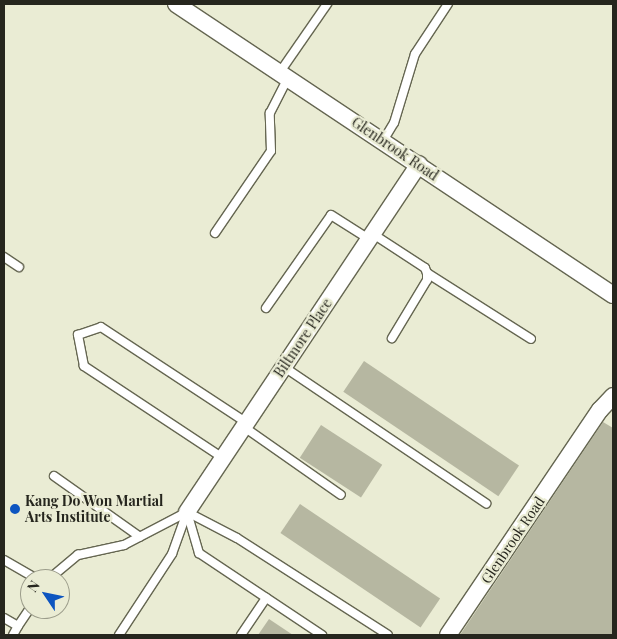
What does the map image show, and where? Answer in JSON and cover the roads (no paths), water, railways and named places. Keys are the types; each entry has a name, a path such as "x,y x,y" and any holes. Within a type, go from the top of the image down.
{"street":[{"name":"Glenbrook Road","path":"176,4 419,164 613,295"},
{"name":"Biltmore Place","path":"187,512 419,164"},
{"name":"Glenbrook Road","path":"448,635 600,410 613,396"}],"lane":[{"path":"215,233 271,151 270,113 284,75 326,4"},
{"path":"383,141 394,123 415,54 448,4"},
{"path":"266,308 331,215 425,268 427,280 392,338"},
{"path":"4,256 19,267"},
{"path":"427,273 531,339"},
{"path":"223,458 84,366 78,335 100,327 245,425 341,496"},
{"path":"284,367 486,503"},
{"path":"54,476 140,537"},
{"path":"61,569 78,555 124,546 187,512"},
{"path":"187,512 199,553 322,635"},
{"path":"119,635 172,554 187,512"},
{"path":"187,512 237,538 388,635"},
{"path":"4,560 20,569"},
{"path":"241,635 266,598"},
{"path":"4,618 18,626"},
{"path":"13,635 23,619"}],"place":[{"name":"Kang Do Won Martial Arts Institute","path":"15,509"}]}
